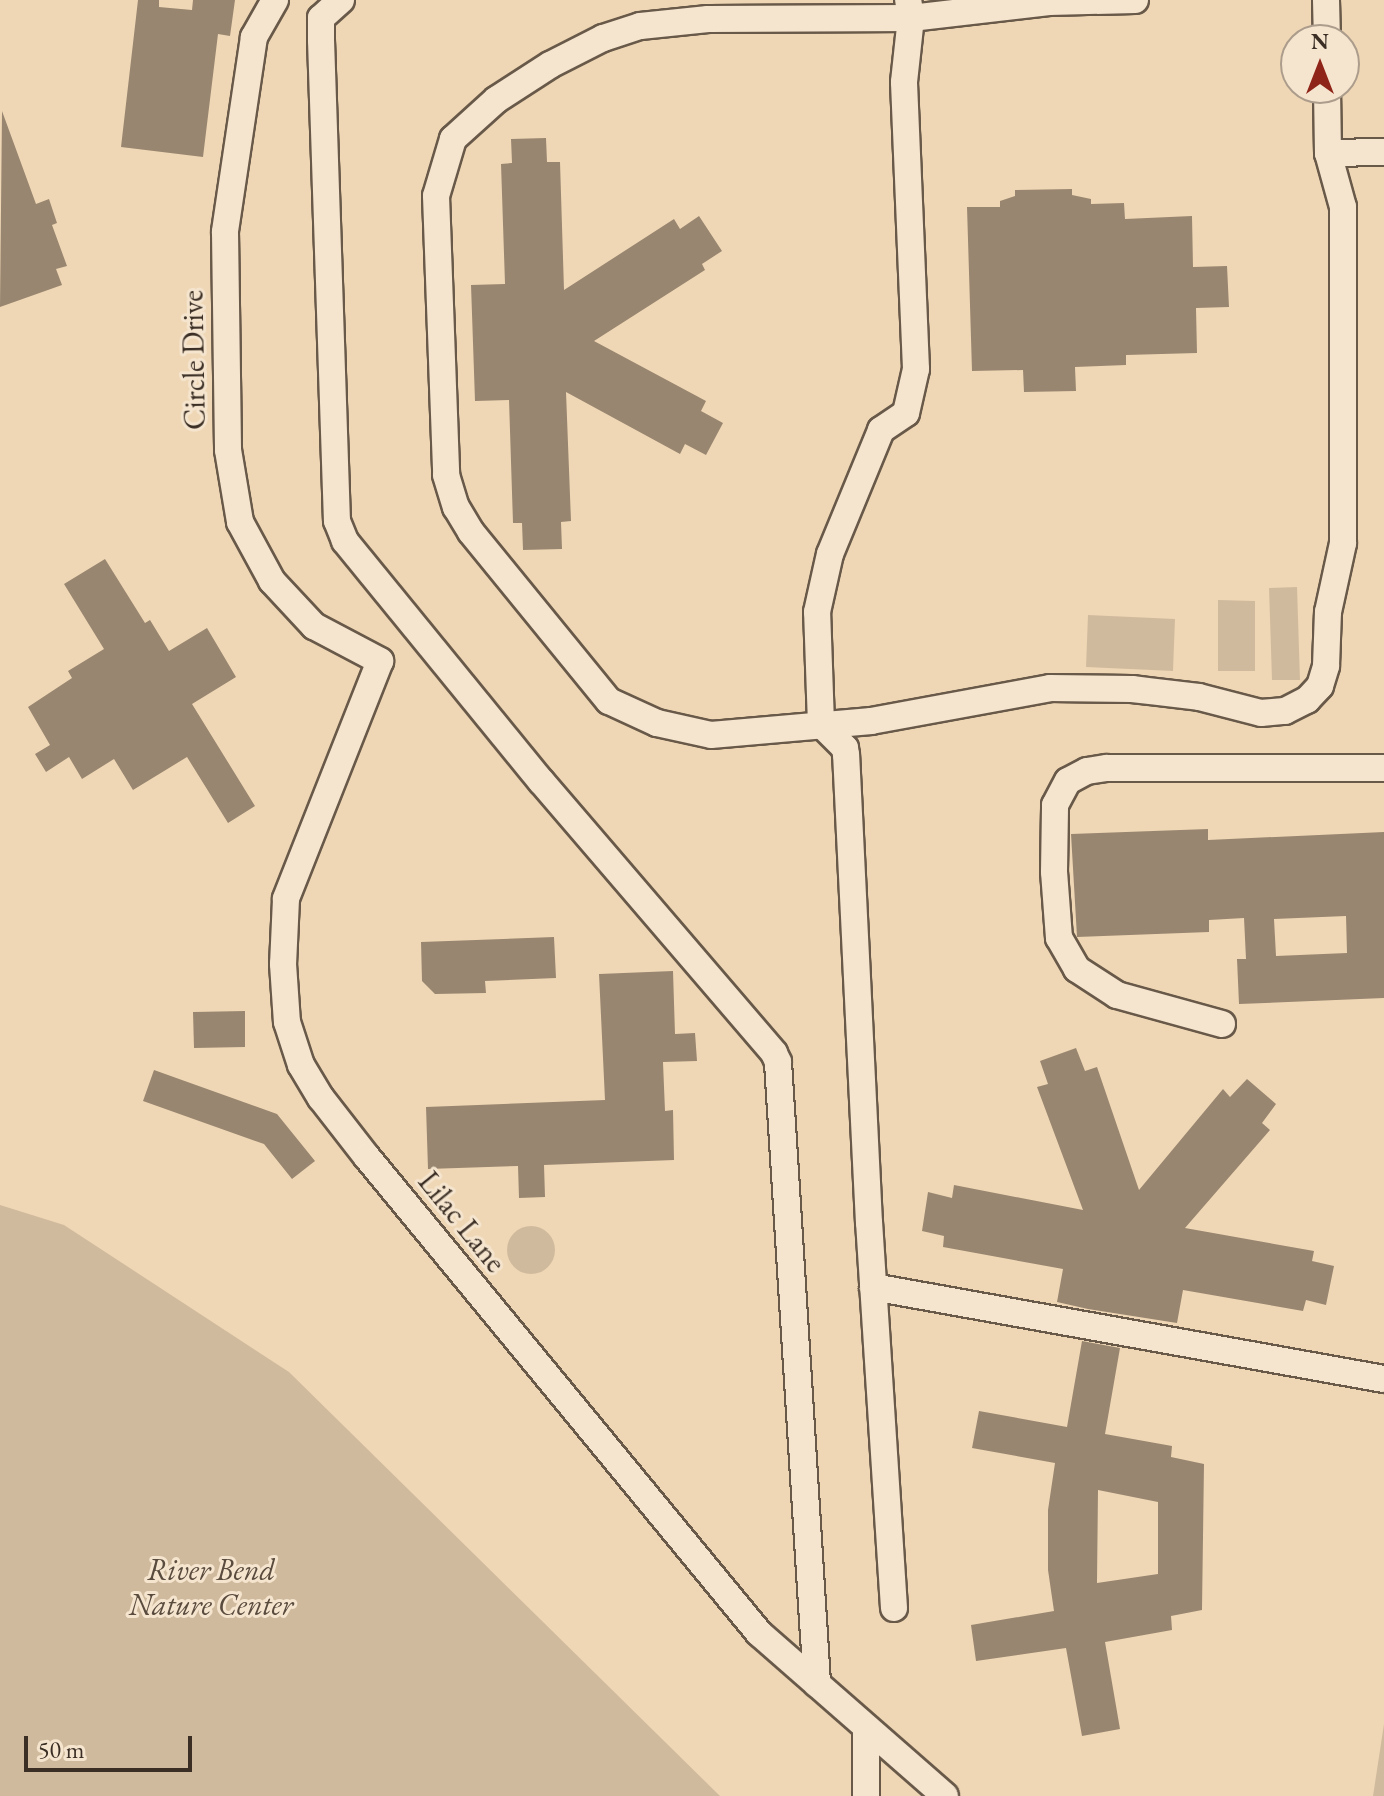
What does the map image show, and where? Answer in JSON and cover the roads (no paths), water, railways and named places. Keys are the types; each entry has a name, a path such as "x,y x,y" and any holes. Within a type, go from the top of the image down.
{"street":[{"name":"Circle Drive","path":"275,0 254,37 225,232 228,450 240,522 272,581 314,626 380,661"},
{"path":"341,0 321,18 337,521 345,541 541,781 774,1053 778,1062 817,1684"},
{"path":"1135,0 677,21 603,38 550,65 472,119 453,139 436,196 446,475 456,507 471,532 609,701 625,711 687,732 711,735 871,721 1050,688 1147,691 1199,697 1261,713 1285,711 1313,693 1326,666 1328,612 1343,543 1343,207 1328,153 1327,104"},
{"path":"1326,0 1327,24"},
{"path":"894,1608 873,1287 846,755 845,748 821,724 817,612 830,554 881,430 906,413 916,369 904,82 910,9"},
{"path":"1328,153 1384,152"},
{"name":"Lilac Lane","path":"380,661 286,899 283,964 287,1022 301,1065 321,1098 367,1157 759,1633 945,1796"},
{"path":"1222,1024 1117,995 1077,969 1059,938 1054,872 1055,805 1068,781 1087,771 1107,768 1384,768"},
{"path":"873,1287 1384,1379"},
{"path":"866,1728 866,1796"}],"park label":[{"name":"River Bend Nature Center","path":"211,1587"}]}
